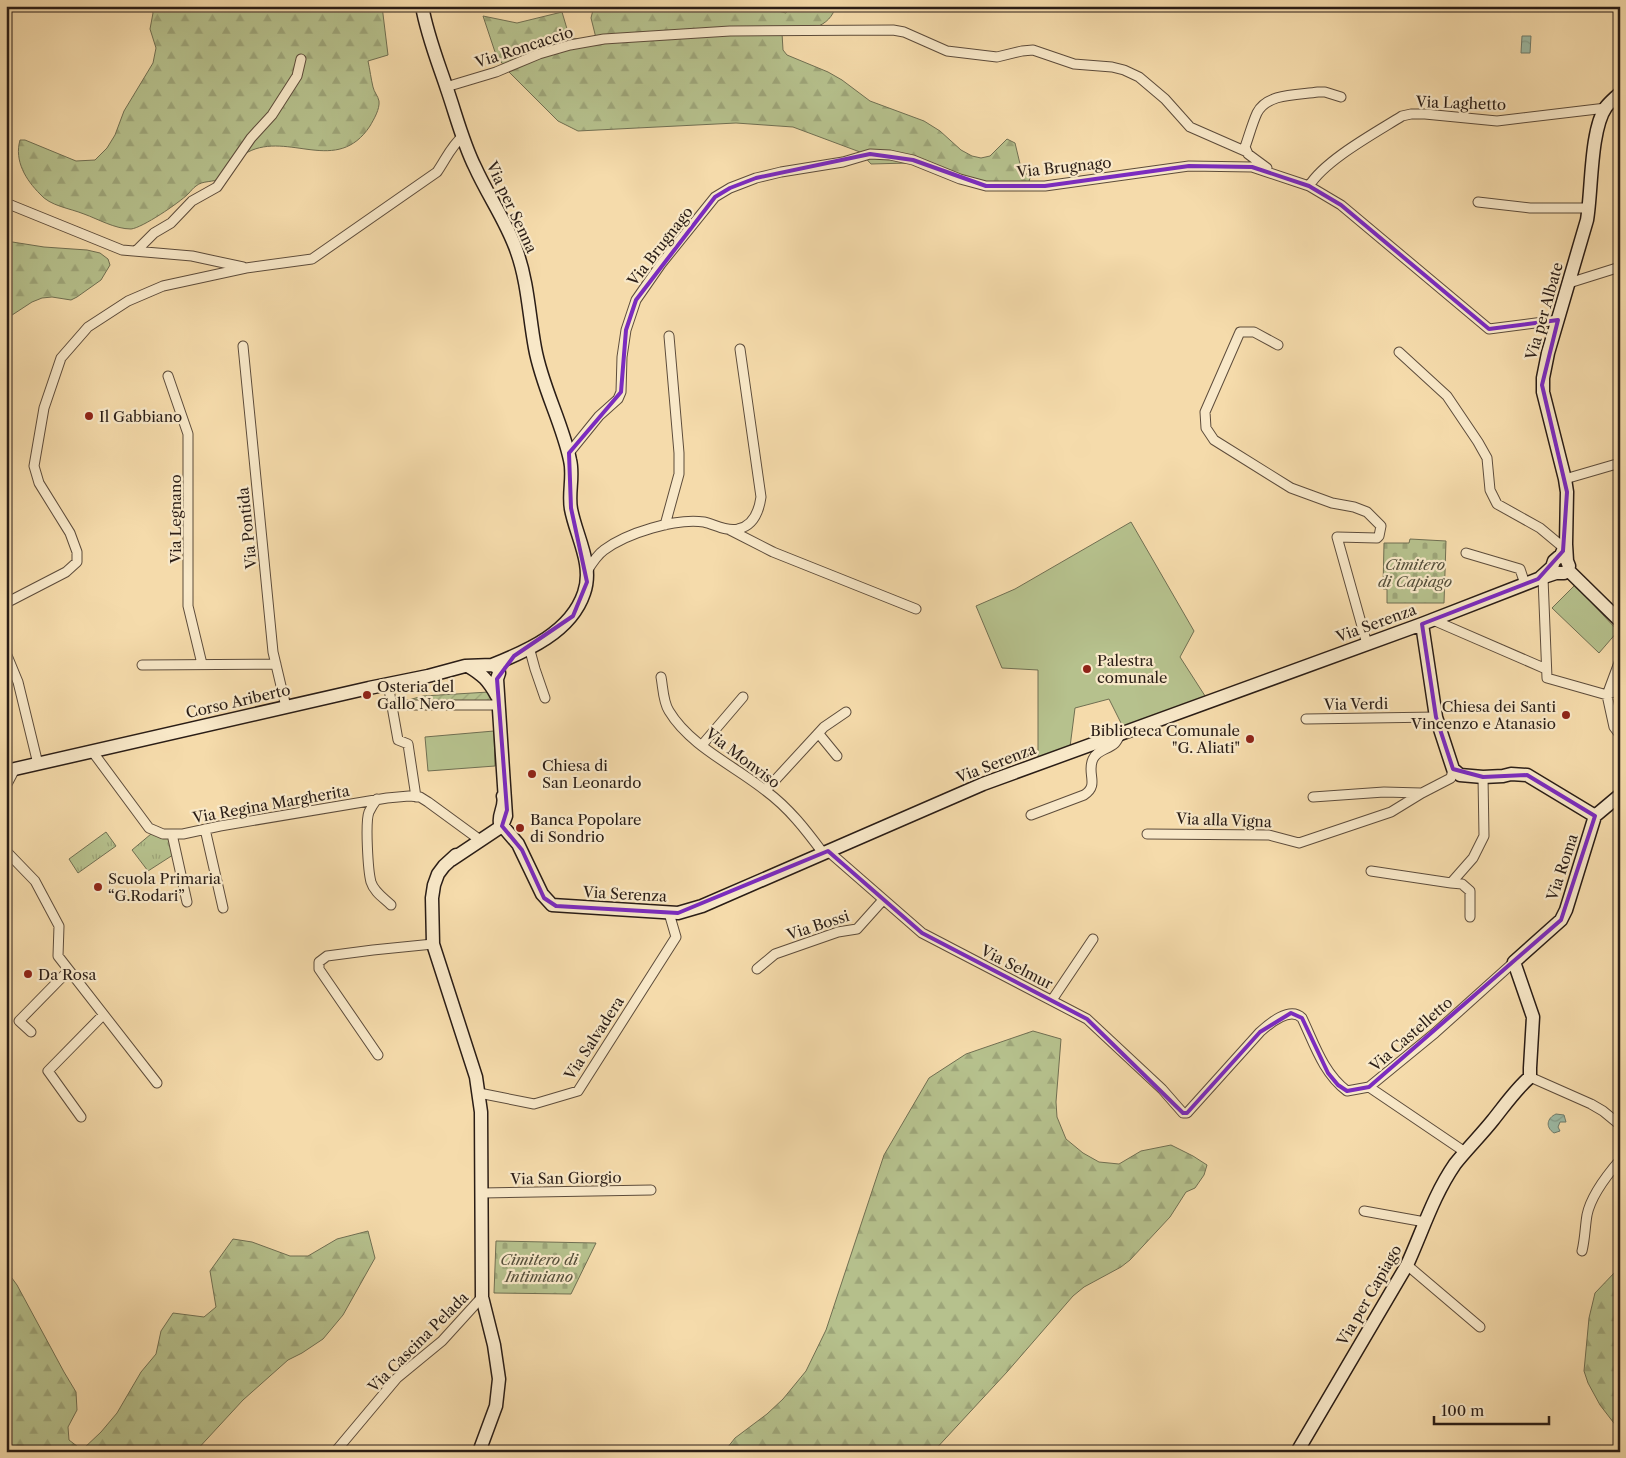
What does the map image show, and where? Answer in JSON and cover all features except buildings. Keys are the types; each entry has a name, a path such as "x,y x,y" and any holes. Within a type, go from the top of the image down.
{"street":[{"name":"Via per Senna","path":"422,6 426,27 462,136 474,165 517,252 528,294 540,368 571,463 569,496 587,571"},
{"name":"Via Roncaccio","path":"446,87 496,72 539,54 570,45 604,39 730,31 877,28 904,32 947,51 997,57 1033,50 1074,64 1112,67 1124,70 1139,77 1165,99 1185,119 1190,127 1247,152 1270,172"},
{"path":"136,251 154,233 171,223 192,201 216,187 272,114 297,76 301,59"},
{"path":"1247,152 1245,147 1262,105 1273,99 1318,92 1341,97"},
{"name":"Via per Albate","path":"1562,560 1567,492 1543,392 1544,371 1581,243 1589,208 1594,148 1601,119 1606,108 1620,93"},
{"name":"Via Laghetto","path":"1309,186 1314,178 1329,164 1402,116 1425,114 1497,121 1606,108"},
{"path":"6,603 66,572 77,562 77,552 70,534 39,483 34,466 44,408 61,358 88,327 128,301 162,286 246,268 312,259 438,172 450,155 453,144 462,136"},
{"name":"Via Brugnago","path":"568,453 599,416 618,399 621,392 622,357 626,330 636,300 661,264 715,197 730,188 756,178 842,162 870,154 890,155 913,160 960,179 986,186 1045,186 1189,166 1252,166 1309,186 1341,205 1489,329 1558,320"},
{"path":"1478,202 1530,208 1589,208"},
{"path":"6,203 122,250 192,256 246,268"},
{"path":"1569,283 1620,267"},
{"path":"1278,345 1254,332 1240,332 1205,412 1206,428 1214,440 1291,488 1332,504 1354,507 1367,512 1381,526 1380,536 1377,538 1337,537 1367,644"},
{"path":"665,525 679,474 669,336"},
{"name":"Via Pontida","path":"243,346 274,652 286,707"},
{"path":"728,529 737,529 748,524 760,506 761,497 740,349"},
{"path":"1399,352 1447,396 1478,442 1487,458 1490,490 1497,504 1540,528 1562,560 1620,621"},
{"name":"Via Legnano","path":"168,376 188,434 188,606 202,664"},
{"path":"1565,479 1620,463"},
{"path":"478,839 502,826 507,810 498,701 491,673 514,656 550,635 573,616 585,593 587,571 603,550 618,542 665,525 689,521 705,522 728,529 773,552 916,609"},
{"path":"1466,554 1520,569 1525,584"},
{"name":"Via Serenza","path":"502,826 514,837 542,894 552,905 678,913 702,906 984,784 1428,622 1540,579 1562,560"},
{"path":"1540,579 1546,674"},
{"path":"1620,689 1607,695 1546,674 1428,622 1436,717 1453,770 1460,774 1483,777 1518,773 1527,775 1594,816 1620,795"},
{"path":"530,647 545,698"},
{"path":"6,653 18,682 38,764"},
{"path":"1620,660 1607,695 1614,727 1620,734"},
{"path":"142,665 276,664"},
{"name":"Corso Ariberto","path":"11,770 468,666 491,673"},
{"name":"Via Monviso","path":"661,677 668,709 684,730 734,770 766,790 792,813 826,852"},
{"path":"388,684 398,740 408,744 416,797 428,802 478,839"},
{"path":"702,745 743,698"},
{"path":"392,705 498,701"},
{"path":"766,790 824,727 846,712"},
{"name":"Via Verdi","path":"1306,719 1436,717"},
{"path":"1031,815 1091,791 1092,761 1097,753 1116,743 1121,733"},
{"path":"819,734 837,756"},
{"name":"Via Regina Margherita","path":"92,751 149,828 163,834 183,834 378,800 416,797"},
{"path":"6,786 11,770"},
{"name":"Via alla Vigna","path":"1147,834 1269,835 1299,843 1391,812 1451,778 1453,770"},
{"path":"1452,883 1473,858 1484,836 1483,777"},
{"path":"479,1452 496,1406 499,1379 494,1345 482,1297 481,1112 474,1070 433,944 432,898 438,874 450,860 478,839 494,823 503,796 505,783"},
{"path":"1313,797 1384,792 1422,793"},
{"path":"502,826 499,819 504,804 503,796"},
{"path":"378,800 369,811 367,818 371,882 376,891 392,905"},
{"name":"Via Roma","path":"1514,962 1561,920 1566,910 1594,816"},
{"path":"205,829 223,908"},
{"path":"172,834 187,902"},
{"path":"6,851 35,881 59,926 58,956 157,1083"},
{"name":"Via Selmur","path":"826,852 922,933 1087,1019 1162,1089 1183,1113 1187,1113"},
{"path":"1371,871 1462,884 1470,891 1470,917"},
{"name":"Via Bossi","path":"757,970 775,954 838,932 857,929 883,900"},
{"name":"Via Salvadera","path":"479,1093 534,1104 578,1092 676,937 669,913"},
{"path":"1052,1000 1093,939"},
{"path":"378,1055 319,969 319,962 327,956 433,944"},
{"path":"1369,1087 1465,1152 1519,1087 1530,1077 1533,1017 1514,962"},
{"name":"Via Castelletto","path":"1187,1113 1260,1032 1269,1024 1290,1013 1298,1014 1302,1018 1328,1073 1338,1084 1346,1091 1369,1087 1435,1033 1514,962"},
{"path":"31,1032 19,1021 69,970"},
{"path":"82,1117 48,1071 103,1015"},
{"path":"1530,1077 1591,1104 1620,1125"},
{"name":"Via per Capiago","path":"1297,1452 1407,1265 1447,1177 1465,1152"},
{"path":"1582,1251 1590,1207 1596,1193 1620,1160"},
{"name":"Via San Giorgio","path":"482,1193 651,1190"},
{"path":"1364,1211 1425,1222"},
{"path":"1407,1265 1480,1327"},
{"name":"Via Cascina Pelada","path":"335,1452 397,1378 442,1341 482,1297"}],"highlighted area":[{"path":"870,154 913,160 986,186 1045,186 1189,166 1252,167 1309,186 1341,205 1489,329 1558,320 1542,385 1567,492 1563,551 1538,579 1422,624 1436,717 1453,769 1483,777 1527,775 1595,816 1561,920 1369,1087 1347,1091 1338,1085 1328,1073 1302,1018 1291,1013 1260,1032 1187,1113 1183,1113 1087,1019 922,933 828,851 678,913 556,906 544,898 522,850 502,826 507,810 497,679 514,656 573,616 587,582 571,508 569,453 621,392 626,330 636,300 715,197 730,188 756,178"}],"green space":[{"path":"151,6 382,6 388,55 368,61 373,87 379,101 375,117 357,141 343,148 328,151 280,146 264,147 248,152 240,157 221,178 199,184 160,215 136,228 125,229 113,226 49,201 35,189 22,170 19,155 20,140 25,140 76,161 95,160 107,148 115,135 124,111 153,63 156,48 150,29 153,13"},
{"path":"594,6 681,6 724,10 740,6 773,6 778,11 786,13 790,6 830,6 835,9 826,22 806,30 782,33 783,50 787,55 828,72 870,101 924,121 940,131 961,150 972,156 981,158 990,156 1007,139 1015,143 1021,168 1030,178 1028,185 1013,190 909,163 871,164 860,152 793,127 736,123 578,131 558,121 507,70 496,55 483,16 517,23 562,12 570,39 596,38 591,18"},
{"path":"6,241 100,253 108,259 110,265 101,280 77,297 71,300 52,297 42,298 32,302 6,319"},
{"path":"1131,522 1194,631 1180,657 1207,699 1124,729 1109,699 1075,708 1070,747 1038,759 1038,670 1002,668 976,606 1015,589"},
{"name":"Cimitero di Capiago","path":"1410,539 1446,541 1444,603 1387,603 1387,589 1383,589 1384,543 1409,543"},
{"path":"1575,585 1618,631 1599,653 1552,608"},
{"path":"489,692 492,702 401,702 423,696"},
{"path":"494,731 495,766 428,771 425,737"},
{"path":"148,829 172,834 176,853 148,871 132,850 151,834"},
{"path":"106,832 116,846 78,873 69,859"},
{"path":"1033,1031 1061,1039 1056,1102 1057,1117 1066,1139 1083,1153 1099,1162 1119,1164 1141,1151 1171,1145 1207,1165 1204,1175 1195,1188 1186,1192 1170,1217 1130,1260 1084,1287 1073,1296 1007,1372 933,1452 724,1452 735,1438 767,1414 783,1399 806,1371 826,1330 884,1155 929,1078 966,1054"},
{"path":"368,1231 375,1258 343,1315 323,1339 288,1360 243,1400 195,1452 6,1452 6,1270 17,1285 76,1392 77,1410 68,1427 69,1440 82,1450 117,1413 141,1372 156,1354 161,1331 173,1313 204,1317 216,1307 210,1271 233,1239 252,1242 290,1256 308,1256 337,1239"},
{"name":"Cimitero di Intimiano","path":"496,1241 596,1243 571,1294 494,1293"},
{"path":"1620,1264 1620,1431 1600,1405 1584,1371 1589,1318 1595,1293 1616,1271"}],"water":[{"path":"1522,36 1531,36 1530,53 1521,53"},
{"path":"1556,1114 1564,1115 1566,1122 1560,1122 1558,1127 1560,1131 1554,1133 1549,1128 1548,1123"}],"place":[{"name":"Il Gabbiano","path":"89,416"},
{"name":"Palestra comunale","path":"1087,669"},
{"name":"Osteria del Gallo Nero","path":"367,695"},
{"name":"Chiesa dei Santi Vincenzo e Atanasio","path":"1566,715"},
{"name":"Biblioteca Comunale \"G. Aliati\"","path":"1250,739"},
{"name":"Chiesa di San Leonardo","path":"532,774"},
{"name":"Banca Popolare di Sondrio","path":"520,828"},
{"name":"Scuola Primaria “G.Rodari”","path":"98,887"},
{"name":"Da Rosa","path":"28,974"}]}
